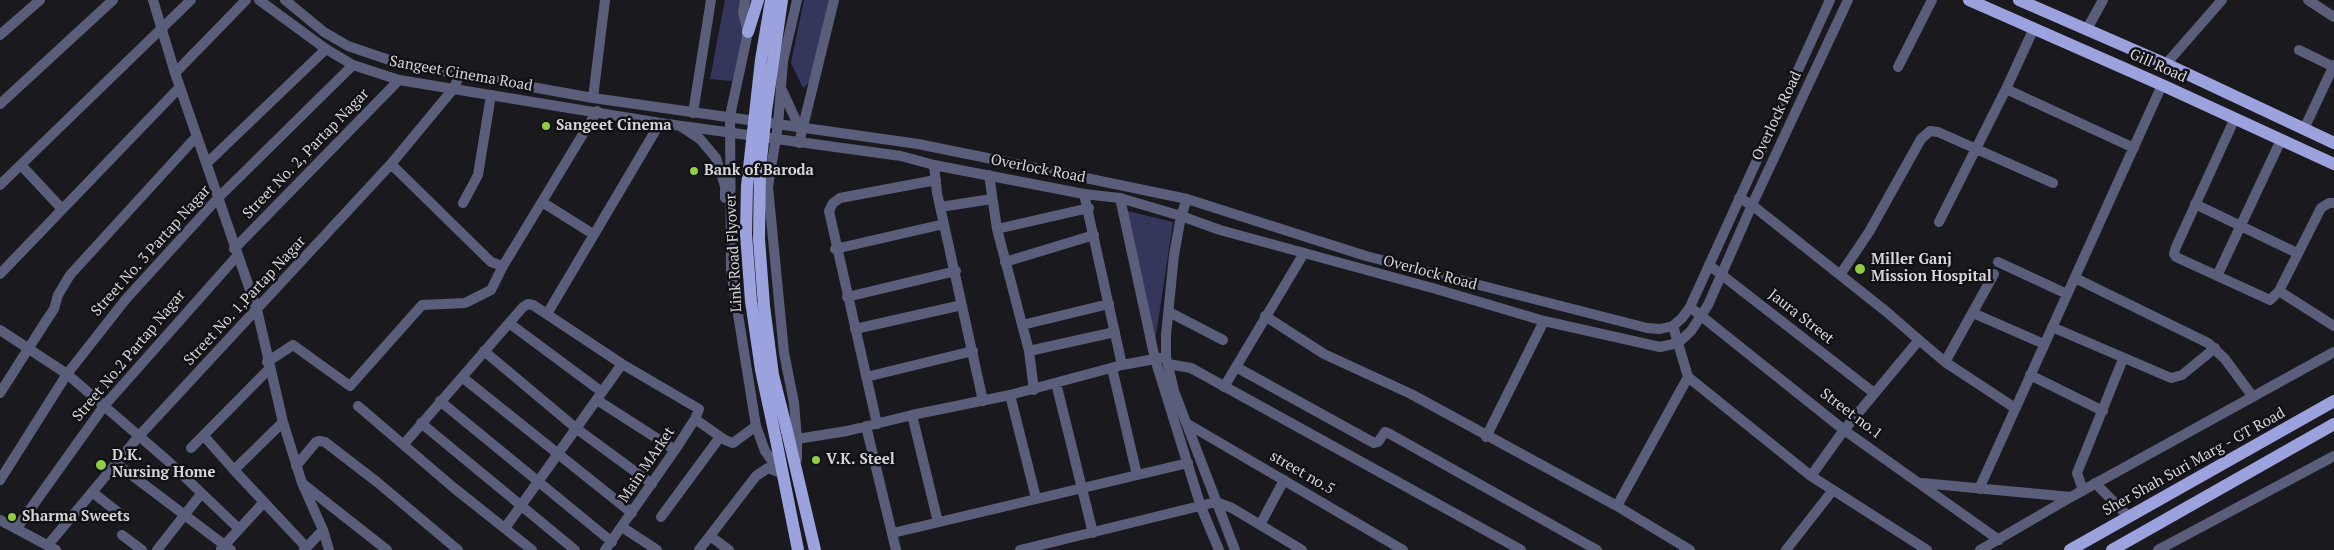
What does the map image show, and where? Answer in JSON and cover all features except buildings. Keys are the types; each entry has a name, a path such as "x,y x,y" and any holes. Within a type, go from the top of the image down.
{"main road":[{"path":"748,32 758,0"},
{"name":"Link Road Flyover","path":"771,0 761,60 749,167 746,234 752,300 762,370 781,473 798,550"},
{"name":"Link Road Flyover","path":"782,0 760,170 759,239 764,306 773,375 816,550"},
{"name":"Gill Road","path":"1969,0 2162,85 2334,164"},
{"name":"Gill Road","path":"2019,0 2166,64 2334,143"},
{"name":"Sher Shah Suri Marg - GT Road","path":"2070,550 2334,401"},
{"path":"2112,550 2334,424"}],"street":[{"path":"0,35 40,0"},
{"path":"0,104 113,0"},
{"path":"153,0 175,73 207,163 235,253 257,310 268,366 282,422 296,466 323,530 329,550"},
{"path":"0,185 162,31 191,0"},
{"path":"175,73 246,0"},
{"name":"Sangeet Cinema Road","path":"259,0 326,49 353,65 399,80 732,133"},
{"name":"Sangeet Cinema Road","path":"285,0 324,32 366,54 398,63 593,98 693,113 730,116"},
{"path":"593,98 605,0"},
{"path":"693,113 711,0"},
{"path":"745,0 743,13 748,32 730,116 732,133 732,279 756,426 765,451 781,473"},
{"path":"797,0 783,61 778,125 768,187 784,354 794,404 797,470"},
{"path":"799,143 800,127 834,0"},
{"name":"Overlock Road","path":"730,116 778,125 918,144 1187,200 1366,256 1647,328 1660,329 1673,326 1690,307 1830,0"},
{"name":"Overlock Road","path":"732,133 901,156 934,165 1084,194 1120,198 1220,230 1544,321 1660,347 1678,343 1691,331 1701,317 1848,0"},
{"path":"1898,67 1932,0"},
{"path":"2087,29 2103,0"},
{"path":"2166,64 2222,0"},
{"path":"2308,0 2334,17"},
{"path":"1826,10 1840,17"},
{"path":"1938,222 2006,89 2034,28"},
{"path":"207,163 326,49"},
{"path":"2299,50 2334,66 2304,129"},
{"name":"Street No. 3 Partap Nagar","path":"0,480 67,374 126,298 218,198 353,65"},
{"name":"Street No. 1,Partap Nagar","path":"52,547 92,492 139,436 391,164 454,88 460,74"},
{"name":"Street No. 2, Partap Nagar","path":"235,253 399,80"},
{"path":"1979,489 2162,85"},
{"path":"0,274 180,86"},
{"path":"782,89 800,127"},
{"path":"2006,89 2134,148"},
{"path":"463,203 478,175 491,95"},
{"path":"1781,104 1796,112"},
{"path":"191,448 268,366 293,345 350,386 422,305 465,303 491,290 503,266 596,111"},
{"path":"2235,118 2174,254 2182,261 2266,299 2273,298 2279,290 2321,208 2329,202 2334,203"},
{"path":"547,314 660,123"},
{"path":"679,125 700,139 716,158 725,186 728,273 732,279"},
{"path":"1840,275 1869,232 1927,133 1934,131 2053,183"},
{"path":"0,393 54,309 58,295 70,275 197,136"},
{"path":"2217,276 2282,140"},
{"path":"915,161 918,144"},
{"path":"391,164 491,262 503,266"},
{"path":"20,165 62,209"},
{"path":"934,165 940,207 956,271 983,401"},
{"path":"989,175 1004,262 1029,351 1034,390"},
{"path":"896,550 871,425 866,377 829,211 833,203 840,198 936,180"},
{"path":"1084,194 1089,208 1116,332 1117,367 1137,475"},
{"path":"1120,198 1155,359 1201,507 1219,550"},
{"path":"1739,198 1752,205 1888,313 1945,362 2015,408"},
{"path":"940,207 992,199"},
{"path":"1187,200 1181,216 1174,255 1167,361 1174,391 1235,550"},
{"path":"542,202 593,234"},
{"path":"2195,204 2297,252"},
{"path":"997,228 1089,208"},
{"path":"836,248 944,224"},
{"path":"1004,262 1094,235"},
{"name":"Street No.2 Partap Nagar","path":"16,529 104,406 235,253"},
{"path":"1224,387 1304,253"},
{"path":"1998,262 2067,294"},
{"name":"Jaura Street","path":"1709,264 1874,393"},
{"path":"847,297 956,271"},
{"path":"1945,362 1994,274"},
{"path":"2075,278 2196,335 2215,348 2253,396"},
{"path":"2279,290 2334,326"},
{"path":"404,444 484,351 528,304 533,304 622,364 505,528"},
{"path":"1022,325 1109,304"},
{"path":"855,329 962,305"},
{"name":"Street no.1","path":"1690,307 1844,430 1920,482 1999,540"},
{"path":"1169,312 1223,340"},
{"path":"1973,313 2044,344"},
{"path":"1265,316 1324,354 1410,394 1617,506 1690,550"},
{"path":"1486,436 1544,321"},
{"path":"509,323 599,396 675,450"},
{"path":"1673,326 1688,377 1811,476 1927,550"},
{"path":"2052,327 2171,378 2177,378 2215,348"},
{"path":"0,330 29,347 67,374 139,436 238,528"},
{"path":"1029,351 1116,332"},
{"path":"1811,476 1844,430 1918,340"},
{"path":"484,351 577,429 652,484"},
{"path":"866,377 973,351"},
{"path":"1980,550 2071,496 2334,352"},
{"path":"797,439 1034,390 1117,367 1155,359 1191,368 1521,550"},
{"path":"2083,490 2077,473 2123,359"},
{"name":"Main MArket","path":"608,546 695,420 699,409 622,364"},
{"path":"1236,367 1374,443 1378,442 1385,432 1390,434 1597,550"},
{"path":"2030,375 2103,411"},
{"path":"462,377 558,456 632,513"},
{"path":"1617,506 1688,377"},
{"path":"1056,383 1093,533"},
{"path":"1010,395 1036,498"},
{"path":"440,401 539,482 608,546"},
{"path":"358,406 454,488 532,550"},
{"path":"912,415 938,522"},
{"path":"695,420 720,437 733,443 756,426"},
{"path":"234,470 282,422"},
{"name":"street no.5","path":"1186,422 1403,550"},
{"path":"421,423 575,550"},
{"path":"204,436 305,549 323,530"},
{"path":"661,517 720,437"},
{"path":"296,466 313,445 319,441 325,442 377,482 458,550"},
{"path":"2158,550 2334,456"},
{"path":"893,533 1188,463"},
{"path":"116,464 225,548 238,528 264,502"},
{"path":"699,550 756,476 768,468 781,473"},
{"path":"1260,525 1284,480"},
{"path":"1920,482 1979,489 2071,496"},
{"path":"302,483 387,550"},
{"path":"2095,483 2129,517"},
{"path":"1786,550 1833,490"},
{"path":"92,492 119,514"},
{"path":"157,550 201,494"},
{"path":"1020,550 1216,502 1302,550"},
{"path":"0,520 52,547"},
{"path":"622,527 657,550"},
{"path":"122,535 142,550"},
{"path":"710,536 729,550"}],"shaded area":[{"path":"725,0 751,0 732,81 710,79"},
{"path":"804,0 831,0 814,78 803,88 791,63"},
{"path":"1127,211 1173,222 1155,342"}],"place":[{"name":"Sangeet Cinema","path":"546,126"},
{"name":"Bank of Baroda","path":"694,171"},
{"name":"Miller Ganj Mission Hospital","path":"1860,269"},
{"name":"V.K. Steel","path":"816,460"},
{"name":"D.K. Nursing Home","path":"101,465"},
{"name":"Sharma Sweets","path":"12,517"}]}
